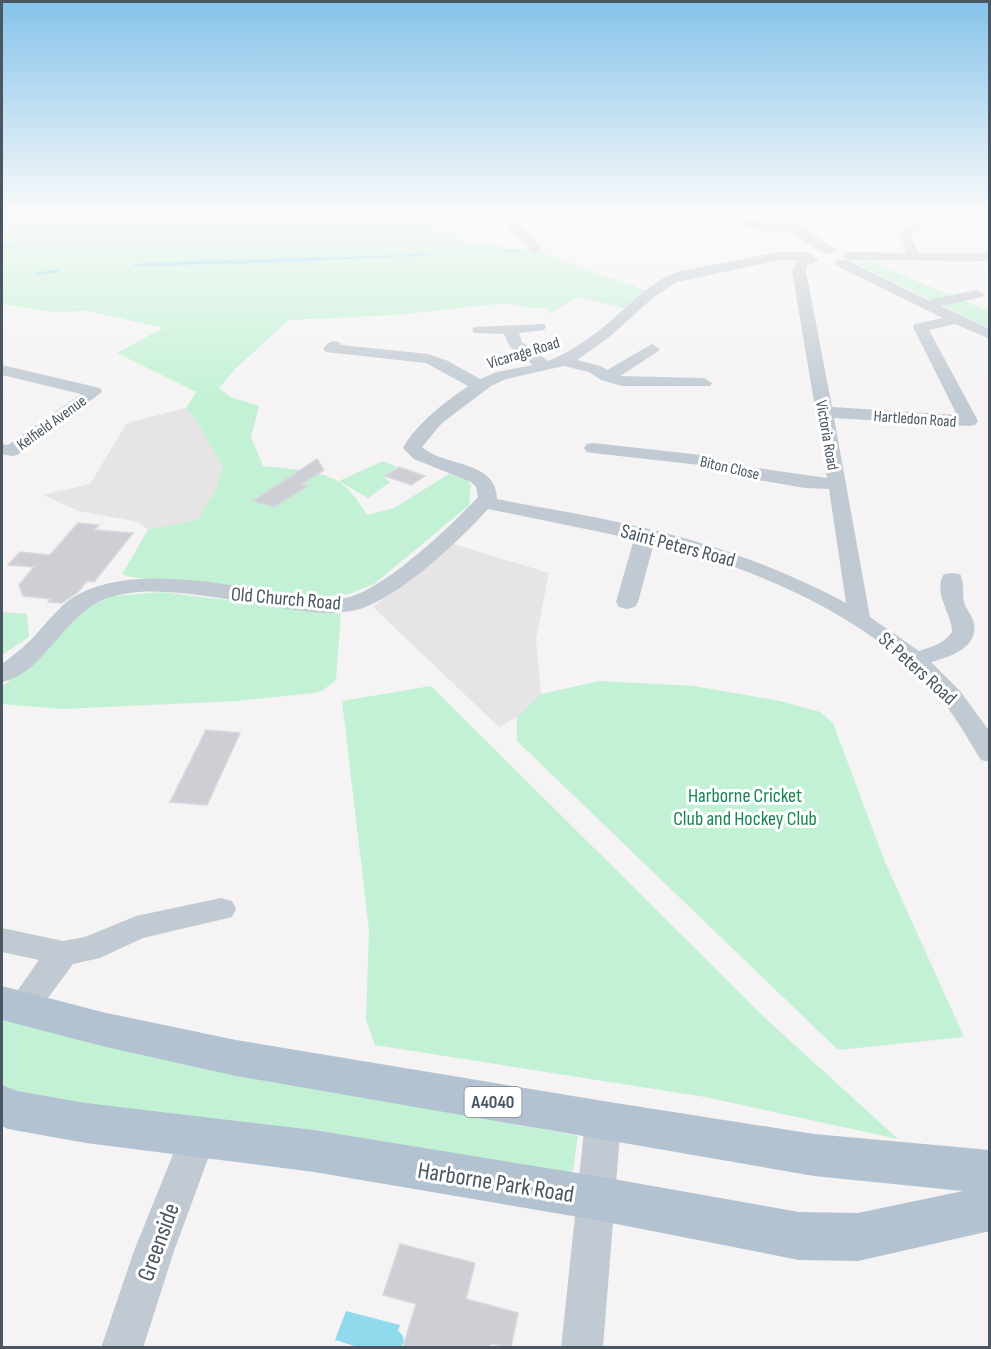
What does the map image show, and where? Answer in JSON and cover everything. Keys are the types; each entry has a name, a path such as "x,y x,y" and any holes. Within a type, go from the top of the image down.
{"main road":[{"name":"A4040","path":"12,1006 102,1029 236,1058 603,1121 814,1155 990,1172"},
{"name":"Harborne Park Road","path":"4,1111 314,1151 596,1198 799,1236 858,1237 990,1208"}],"street":[{"name":"Vicarage Road","path":"486,502 488,491 477,477 416,454 412,448 420,433 492,379 564,361 601,336 666,281 676,277"},
{"name":"Victoria Road","path":"800,277 859,619"},
{"path":"877,277 990,335"},
{"path":"927,304 976,294"},
{"name":"Hartledon Road","path":"824,412 969,421 920,327 957,319"},
{"path":"479,330 539,327"},
{"path":"510,329 515,344 546,367"},
{"path":"330,349 428,359 445,365 472,382 482,385"},
{"path":"607,377 652,349"},
{"path":"564,361 595,369 607,377 622,381 694,378"},
{"name":"Kelfield Avenue","path":"2,370 94,392 11,451 2,449"},
{"name":"Biton Close","path":"593,448 623,449 701,459 752,473 805,482 837,484"},
{"name":"Saint Peters Road","path":"486,502 646,534 737,560 814,593 859,619"},
{"name":"Old Church Road","path":"2,675 41,644 75,606 105,590 139,586 168,586 324,606 359,602 407,572 486,502"},
{"path":"627,602 646,534"},
{"path":"914,660 955,645 962,636 964,624 952,602 952,579"},
{"name":"St Peters Road","path":"859,619 888,638 940,683 964,711 990,753"},
{"path":"964,711 990,716"},
{"path":"2,940 63,954 89,950 136,928 221,909"},
{"path":"12,1006 63,954"},
{"path":"582,1347 603,1121"},
{"name":"Greenside","path":"122,1347 154,1251 198,1137"}],"shaded area":[{"path":"186,408 194,417 223,467 215,491 198,519 148,530 139,522 78,511 43,495 90,484 127,423"},
{"path":"450,543 549,573 536,639 541,694 517,717 499,727 373,607 417,574"}],"green space":[{"path":"2,277 608,277 644,290 644,293 627,309 579,297 549,314 547,308 527,308 507,303 397,315 289,320 236,368 219,388 230,397 259,406 251,437 263,466 311,472 336,480 350,491 367,515 394,508 449,474 467,480 471,486 469,505 374,584 349,594 317,597 130,577 122,574 148,530 198,519 215,491 223,467 194,417 186,408 196,392 117,353 163,328 88,311 51,312 2,304"},
{"path":"883,277 907,277 989,311 989,328"},
{"path":"383,461 397,467 384,477 390,482 368,498 339,481"},
{"path":"161,592 341,614 336,680 322,691 314,693 237,701 62,709 2,704 2,686 27,668 84,609 113,596"},
{"path":"2,612 27,614 29,637 2,655"},
{"name":"Harborne Cricket Club and Hockey Club","path":"599,681 694,686 780,701 820,712 833,723 885,862 964,1037 838,1050 517,741 517,717 541,694"},
{"path":"431,686 765,1018 898,1139 705,1097 375,1045 366,1020 369,930 342,701"},
{"path":"2,1018 121,1049 578,1136 571,1183 24,1102 2,1091"}],"water":[{"path":"346,1311 400,1325 398,1330 403,1336 404,1343 400,1347 361,1348 335,1340"}],"building":[{"path":"317,459 324,470 302,484 308,486 274,507 253,501"},
{"path":"399,467 425,476 411,485 385,476"},
{"path":"78,523 99,525 94,530 133,533 94,582 87,581 78,592 62,603 48,602 51,599 23,596 19,585 34,567 8,565 20,552 50,555"},
{"path":"206,730 240,733 207,805 170,802"},
{"path":"400,1244 475,1263 466,1299 518,1313 511,1347 491,1344 490,1347 403,1347 416,1304 383,1295"}]}
